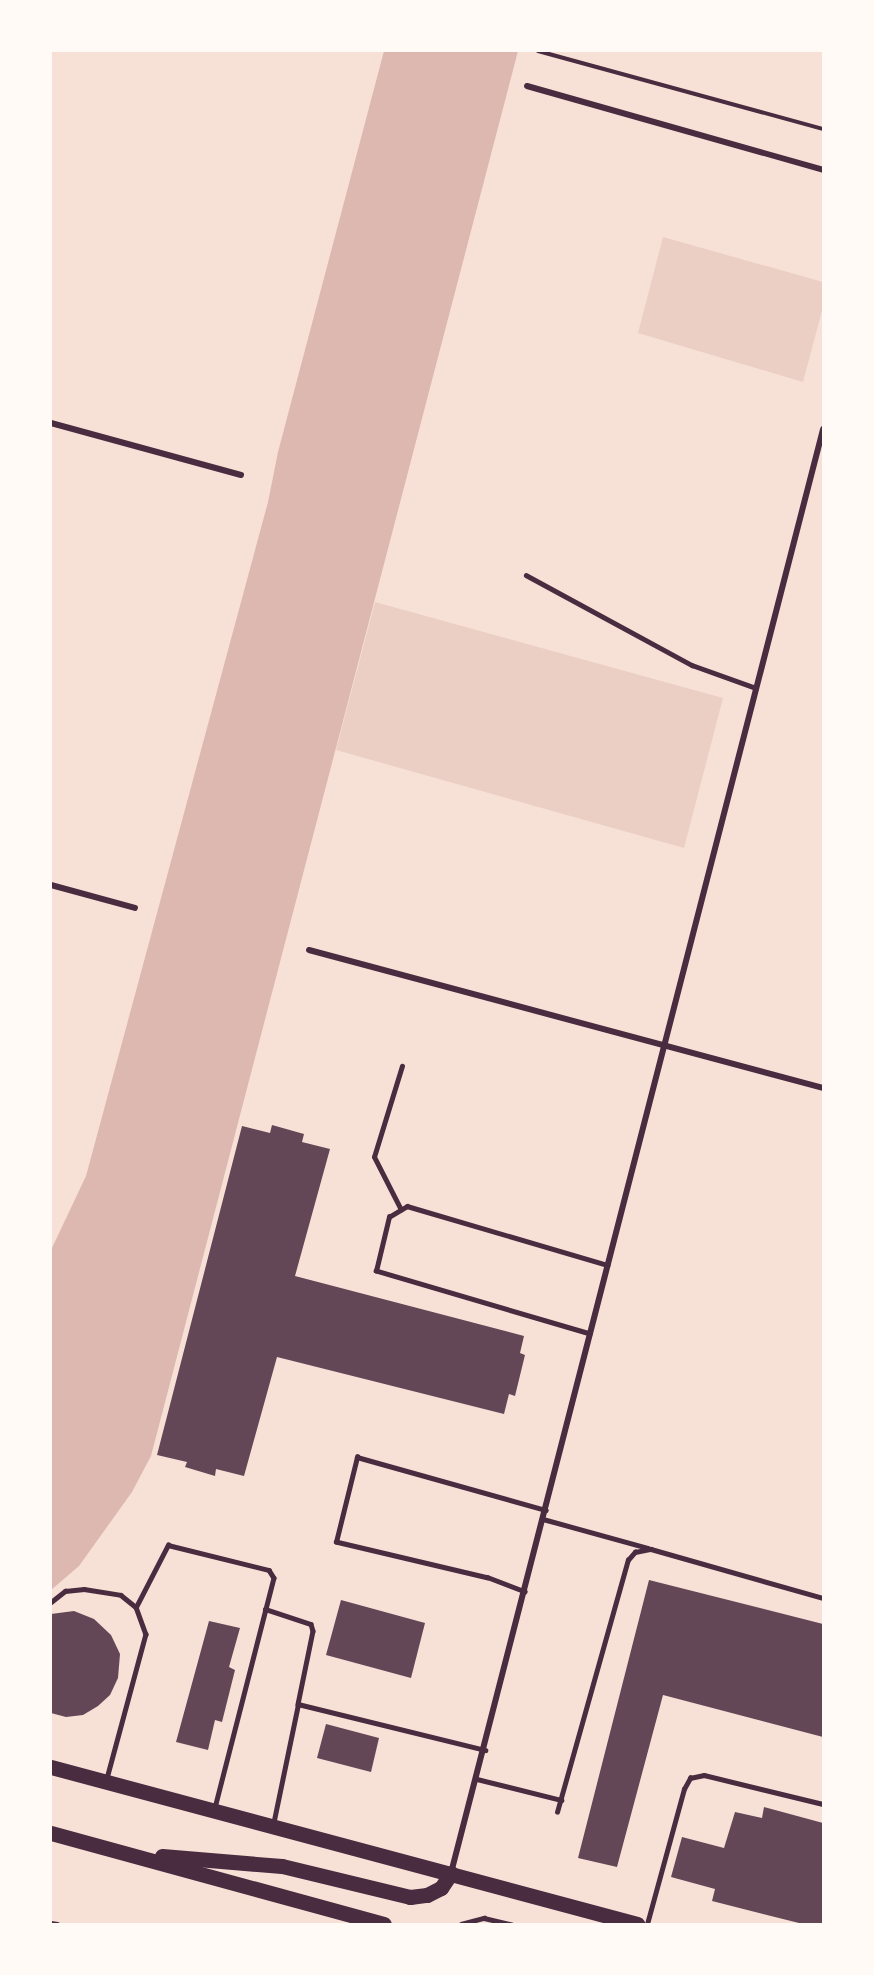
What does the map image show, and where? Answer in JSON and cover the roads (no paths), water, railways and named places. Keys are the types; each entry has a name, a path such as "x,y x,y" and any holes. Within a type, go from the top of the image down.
{"main road":[{"path":"51,1767 637,1924"},
{"path":"51,1833 384,1924"},
{"path":"120,1852 282,1866 410,1897 427,1895 441,1888 451,1873"}],"street":[{"path":"527,86 823,170"},
{"path":"51,423 241,475"},
{"path":"451,1873 823,429"},
{"path":"51,885 135,908"},
{"path":"309,950 823,1088"}],"lane":[{"path":"526,575 692,665 756,688"},
{"path":"401,1210 374,1157 402,1066"},
{"path":"590,1334 376,1271 389,1217 408,1206 608,1265"},
{"path":"525,1592 488,1578 336,1542 357,1457 546,1510"},
{"path":"543,1519 823,1598"},
{"path":"136,1607 168,1545 269,1570 274,1578 214,1810"},
{"path":"557,1812 628,1560 635,1552 651,1549"},
{"path":"51,1602 65,1591 84,1589 121,1595 136,1607 146,1634 106,1781"},
{"path":"266,1609 311,1624 313,1631 273,1826"},
{"path":"298,1704 484,1750"},
{"path":"647,1924 684,1789 690,1778 704,1775 823,1804"},
{"path":"477,1779 561,1800"},
{"path":"461,1924 484,1918 511,1924"},
{"path":"51,1923 57,1924"}]}
